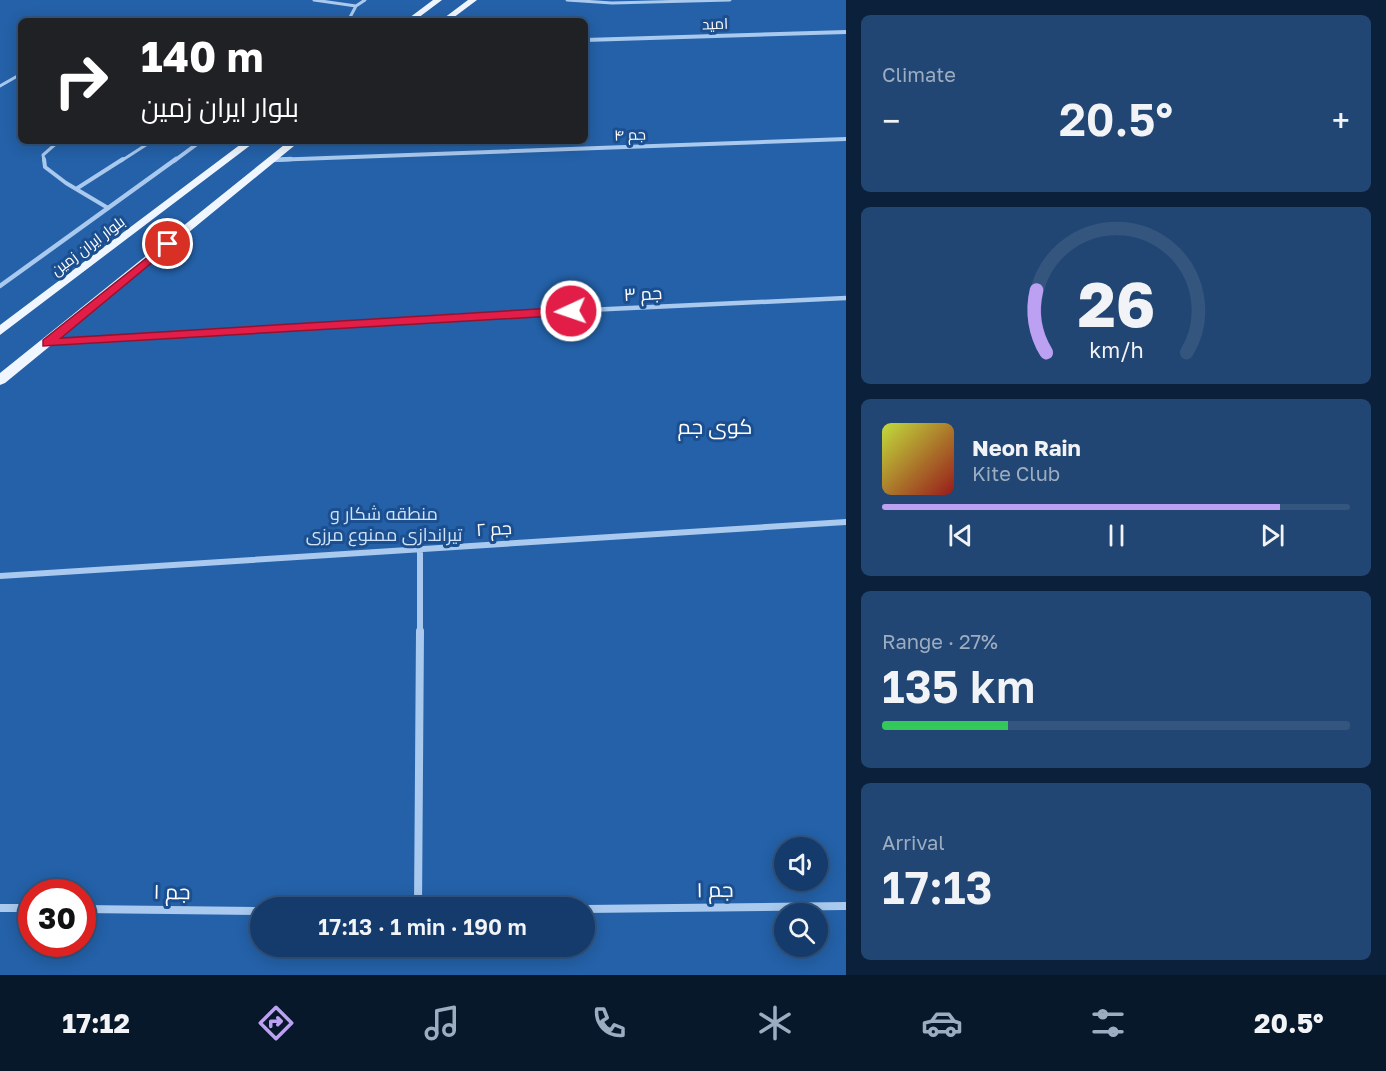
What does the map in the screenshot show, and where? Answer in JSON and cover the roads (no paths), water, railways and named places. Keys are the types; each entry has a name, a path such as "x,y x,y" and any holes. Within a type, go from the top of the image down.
{"main road":[{"path":"413,18 438,0"},
{"path":"448,18 473,0"},
{"name":"بلوار ایران زمین","path":"0,332 247,144"},
{"path":"0,380 291,144"}],"street":[{"name":"امید","path":"588,40 846,32"},
{"name":"جم ۴","path":"272,160 846,139"},
{"path":"0,286 197,144"},
{"name":"جم ۳","path":"47,343 457,316 846,298"},
{"name":"جم ۲","path":"0,576 846,522"},
{"path":"418,897 420,549"},
{"name":"جم ۱","path":"595,909 846,906"},
{"path":"0,908 18,908"},
{"name":"جم ۱","path":"96,909 250,911"}],"lane":[{"path":"314,0 356,6"},
{"path":"350,18 356,6 365,0"},
{"path":"567,0 612,3 730,0"},
{"path":"0,86 18,77"},
{"path":"56,144 43,155 45,166 76,189 108,208"},
{"path":"76,189 147,144"}],"district":[{"name":"کوی جم","path":"715,427"}],"park label":[{"name":"منطقه شکار و تیراندازی ممنوع مرزی","path":"384,524"}]}
